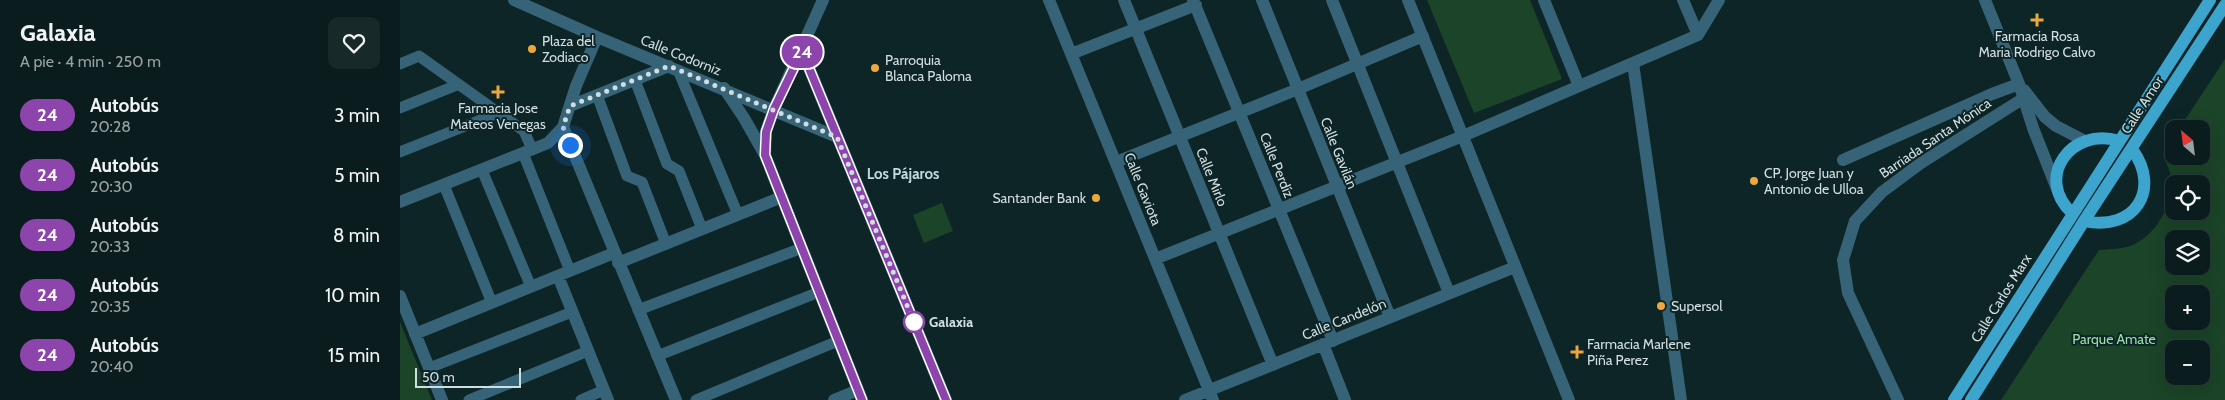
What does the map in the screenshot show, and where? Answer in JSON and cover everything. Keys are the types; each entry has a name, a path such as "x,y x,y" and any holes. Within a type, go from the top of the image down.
{"main road":[{"name":"Calle Amor","path":"2072,213 2210,0"},
{"name":"Calle Amor","path":"2084,221 2225,6"},
{"path":"2072,213 2062,200 2058,186 2058,172 2063,159 2072,148 2084,140 2095,137 2108,137 2119,141"},
{"path":"1972,400 2084,221 2099,224 2114,222 2127,215 2138,204 2144,191 2145,176 2141,161 2132,149"},
{"name":"Calle Carlos Marx","path":"1954,400 2072,213"}],"street":[{"name":"Calle Codorniz","path":"514,0 597,37 724,88 837,137"},
{"path":"765,155 766,132 774,109 802,51 823,0"},
{"name":"Calle Gaviota","path":"1049,0 1211,395"},
{"name":"Calle Mirlo","path":"1124,0 1273,365"},
{"name":"Calle Gavilán","path":"1262,0 1390,317"},
{"path":"1332,0 1450,293"},
{"path":"1408,0 1569,400"},
{"path":"1544,0 1579,86"},
{"path":"1683,0 1698,35"},
{"path":"1155,259 1463,136 1698,35 1719,0"},
{"path":"1985,0 2019,84 2033,128 2062,200"},
{"path":"1071,54 1136,29 1194,3"},
{"name":"Calle Perdíz","path":"1194,3 1279,209 1328,342 1345,400"},
{"path":"1116,162 1239,111 1298,90 1423,36"},
{"path":"400,202 548,143 563,127 597,37"},
{"path":"802,51 946,400"},
{"path":"400,64 419,56 457,85 524,131 528,151 570,271"},
{"path":"1633,63 1681,400"},
{"path":"570,106 635,80 674,68 738,215"},
{"path":"635,80 666,164 679,171 702,229"},
{"path":"2019,84 2045,117 2056,126 2084,140"},
{"path":"1843,160 2019,84"},
{"path":"400,108 457,85"},
{"path":"724,88 765,155 860,395 834,400"},
{"path":"597,95 627,176 642,182 666,244"},
{"name":"Barriada Santa Mónica","path":"1898,400 1848,293 1844,260 1855,221 1882,192 1921,163 2024,98"},
{"path":"400,152 498,113"},
{"path":"563,127 676,400"},
{"path":"482,170 531,287"},
{"path":"444,185 492,303"},
{"path":"415,334 570,271 666,244 782,198"},
{"path":"638,310 802,248"},
{"name":"Calle Candelón","path":"1185,400 1211,395 1273,365 1515,267"},
{"path":"558,276 606,395 581,400"},
{"path":"657,356 819,292"},
{"path":"400,296 442,400"},
{"path":"429,368 572,312"},
{"path":"696,400 838,341"},
{"path":"469,400 588,351"}],"green space":[{"path":"1427,0 1530,0 1562,79 1474,113"},
{"name":"Parque Amate","path":"2225,59 2225,400 2001,400 2099,250 2117,249 2136,243 2151,232 2165,212 2165,220 2210,220 2210,175 2171,175 2167,165 2210,165 2210,120 2185,120"},
{"path":"942,203 953,231 924,243 913,215"},
{"path":"400,322 432,400 400,400"}],"bus line":[{"name":"24","path":"862,400 765,155 766,132 774,109 802,51 946,400"}],"place":[{"name":"Farmacia Rosa Maria Rodrigo Calvo","path":"2037,20"},
{"name":"Plaza del Zodiaco","path":"532,49"},
{"name":"Parroquia Blanca Paloma","path":"875,68"},
{"name":"Farmacia Jose Mateos Venegas","path":"498,92"},
{"name":"CP. Jorge Juan y Antonio de Ulloa","path":"1754,181"},
{"name":"Santander Bank","path":"1096,198"},
{"name":"Supersol","path":"1661,306"},
{"name":"Galaxia","path":"914,322"},
{"name":"Farmacia Marlene Piña Perez","path":"1577,352"}],"district":[{"name":"Los Pájaros","path":"903,174"}],"route":[{"path":"570,145 563,127 570,106 669,66 837,137 914,322"}]}
